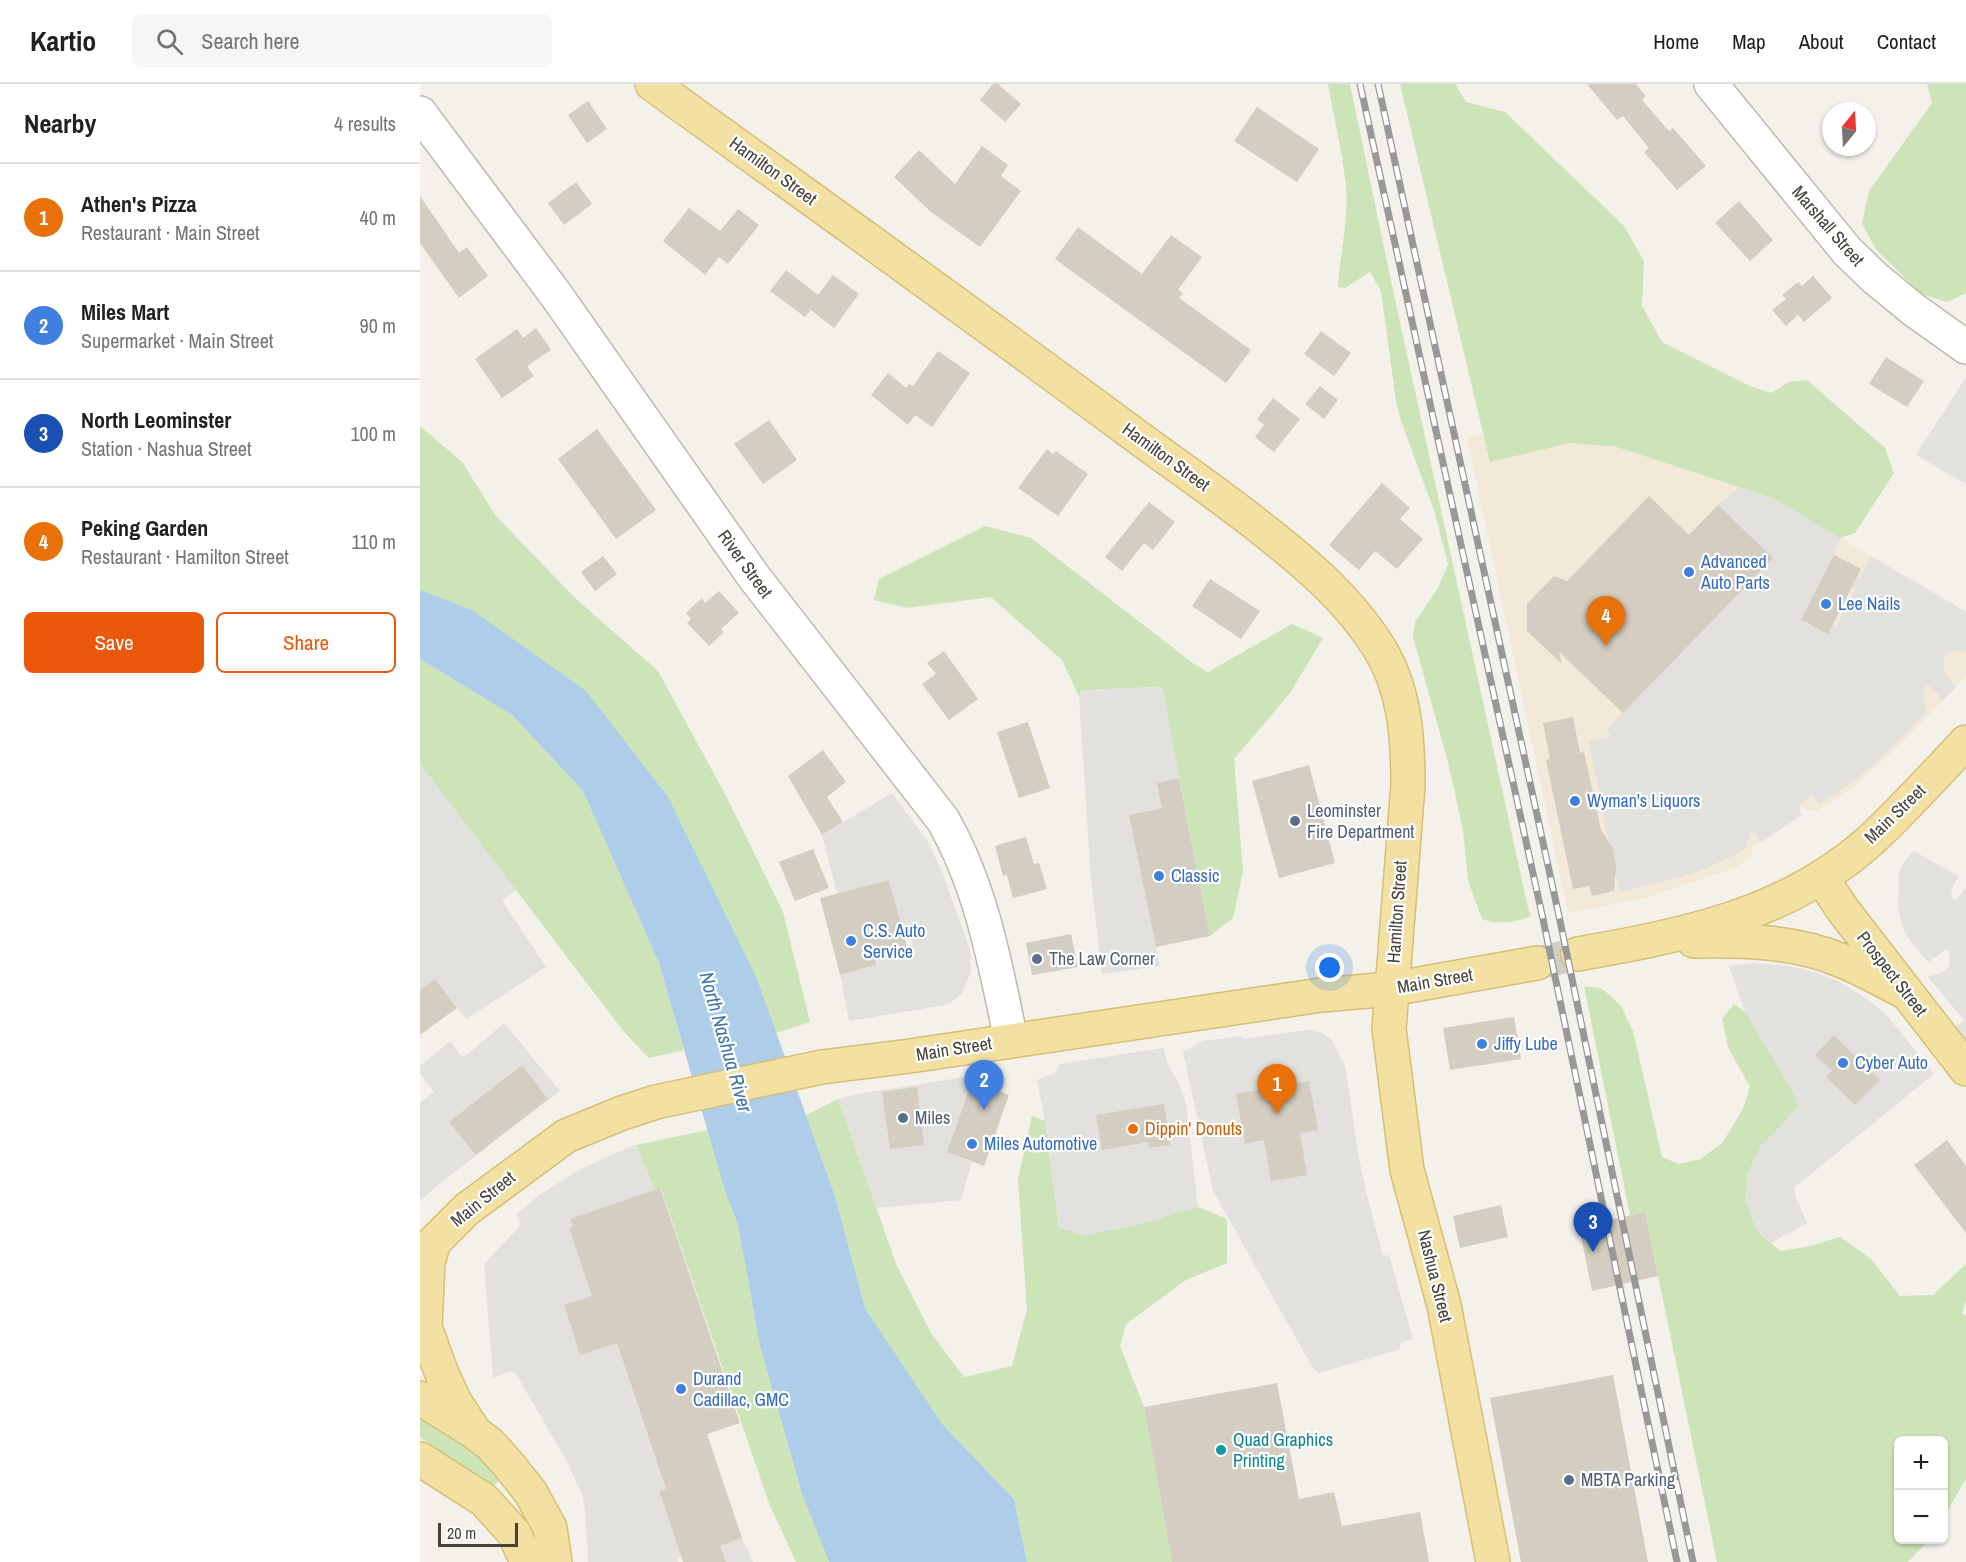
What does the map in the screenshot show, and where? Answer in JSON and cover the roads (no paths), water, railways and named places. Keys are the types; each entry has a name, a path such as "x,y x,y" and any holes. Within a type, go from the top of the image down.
{"main road":[{"name":"Hamilton Street","path":"652,84 1245,515 1323,580 1362,623 1380,648 1392,674 1406,724 1408,785 1392,989"},
{"name":"Main Street","path":"1578,954 1647,942 1713,926 1767,907 1821,877 1871,840 1966,742"},
{"name":"Prospect Street","path":"1821,877 1843,910 1966,1069"},
{"path":"1647,942 1721,941 1780,944 1839,959 1907,993"},
{"name":"Main Street","path":"427,1249 467,1209 566,1136 622,1113 657,1102 822,1067 1321,995 1392,989 1537,963"},
{"name":"Nashua Street","path":"1392,989 1389,1029 1407,1170 1444,1305 1493,1562"},
{"path":"427,1249 425,1327 455,1402 474,1432"},
{"path":"420,1398 490,1444 531,1493 550,1528 555,1562"},
{"path":"420,1460 484,1500 514,1533 527,1562"}],"street":[{"name":"Marshall Street","path":"1711,84 1847,251 1899,297 1966,347"},
{"name":"River Street","path":"420,113 556,295 754,577 943,819 955,840 986,922 1011,1040"}],"water":[{"name":"North Nashua River","path":"420,590 472,610 586,691 668,797 757,979 835,1196 865,1308 943,1425 1014,1499 1027,1562 829,1562 802,1494 760,1346 738,1225 725,1191 659,963 583,791 512,715 420,659"}],"tunnel":[{"path":"1537,963 1578,954"}],"railway":[{"path":"1360,84 1543,919 1677,1562"},
{"path":"1378,84 1559,916 1693,1562"}],"place":[{"name":"Advanced Auto Parts","path":"1689,572"},
{"name":"Lee Nails","path":"1826,604"},
{"name":"Peking Garden","path":"1606,646"},
{"name":"Wyman's Liquors","path":"1575,801"},
{"name":"Leominster Fire Department","path":"1295,821"},
{"name":"Classic","path":"1159,876"},
{"name":"C.S. Auto Service","path":"851,941"},
{"name":"The Law Corner","path":"1037,959"},
{"name":"Jiffy Lube","path":"1482,1044"},
{"name":"Cyber Auto","path":"1843,1063"},
{"name":"Miles Mart","path":"984,1110"},
{"name":"Athen's Pizza","path":"1277,1114"},
{"name":"Miles","path":"903,1118"},
{"name":"Dippin' Donuts","path":"1133,1129"},
{"name":"Miles Automotive","path":"972,1144"},
{"name":"North Leominster","path":"1593,1252"},
{"name":"Durand Cadillac, GMC","path":"681,1389"},
{"name":"Quad Graphics Printing","path":"1221,1450"},
{"name":"MBTA Parking","path":"1569,1480"}]}
